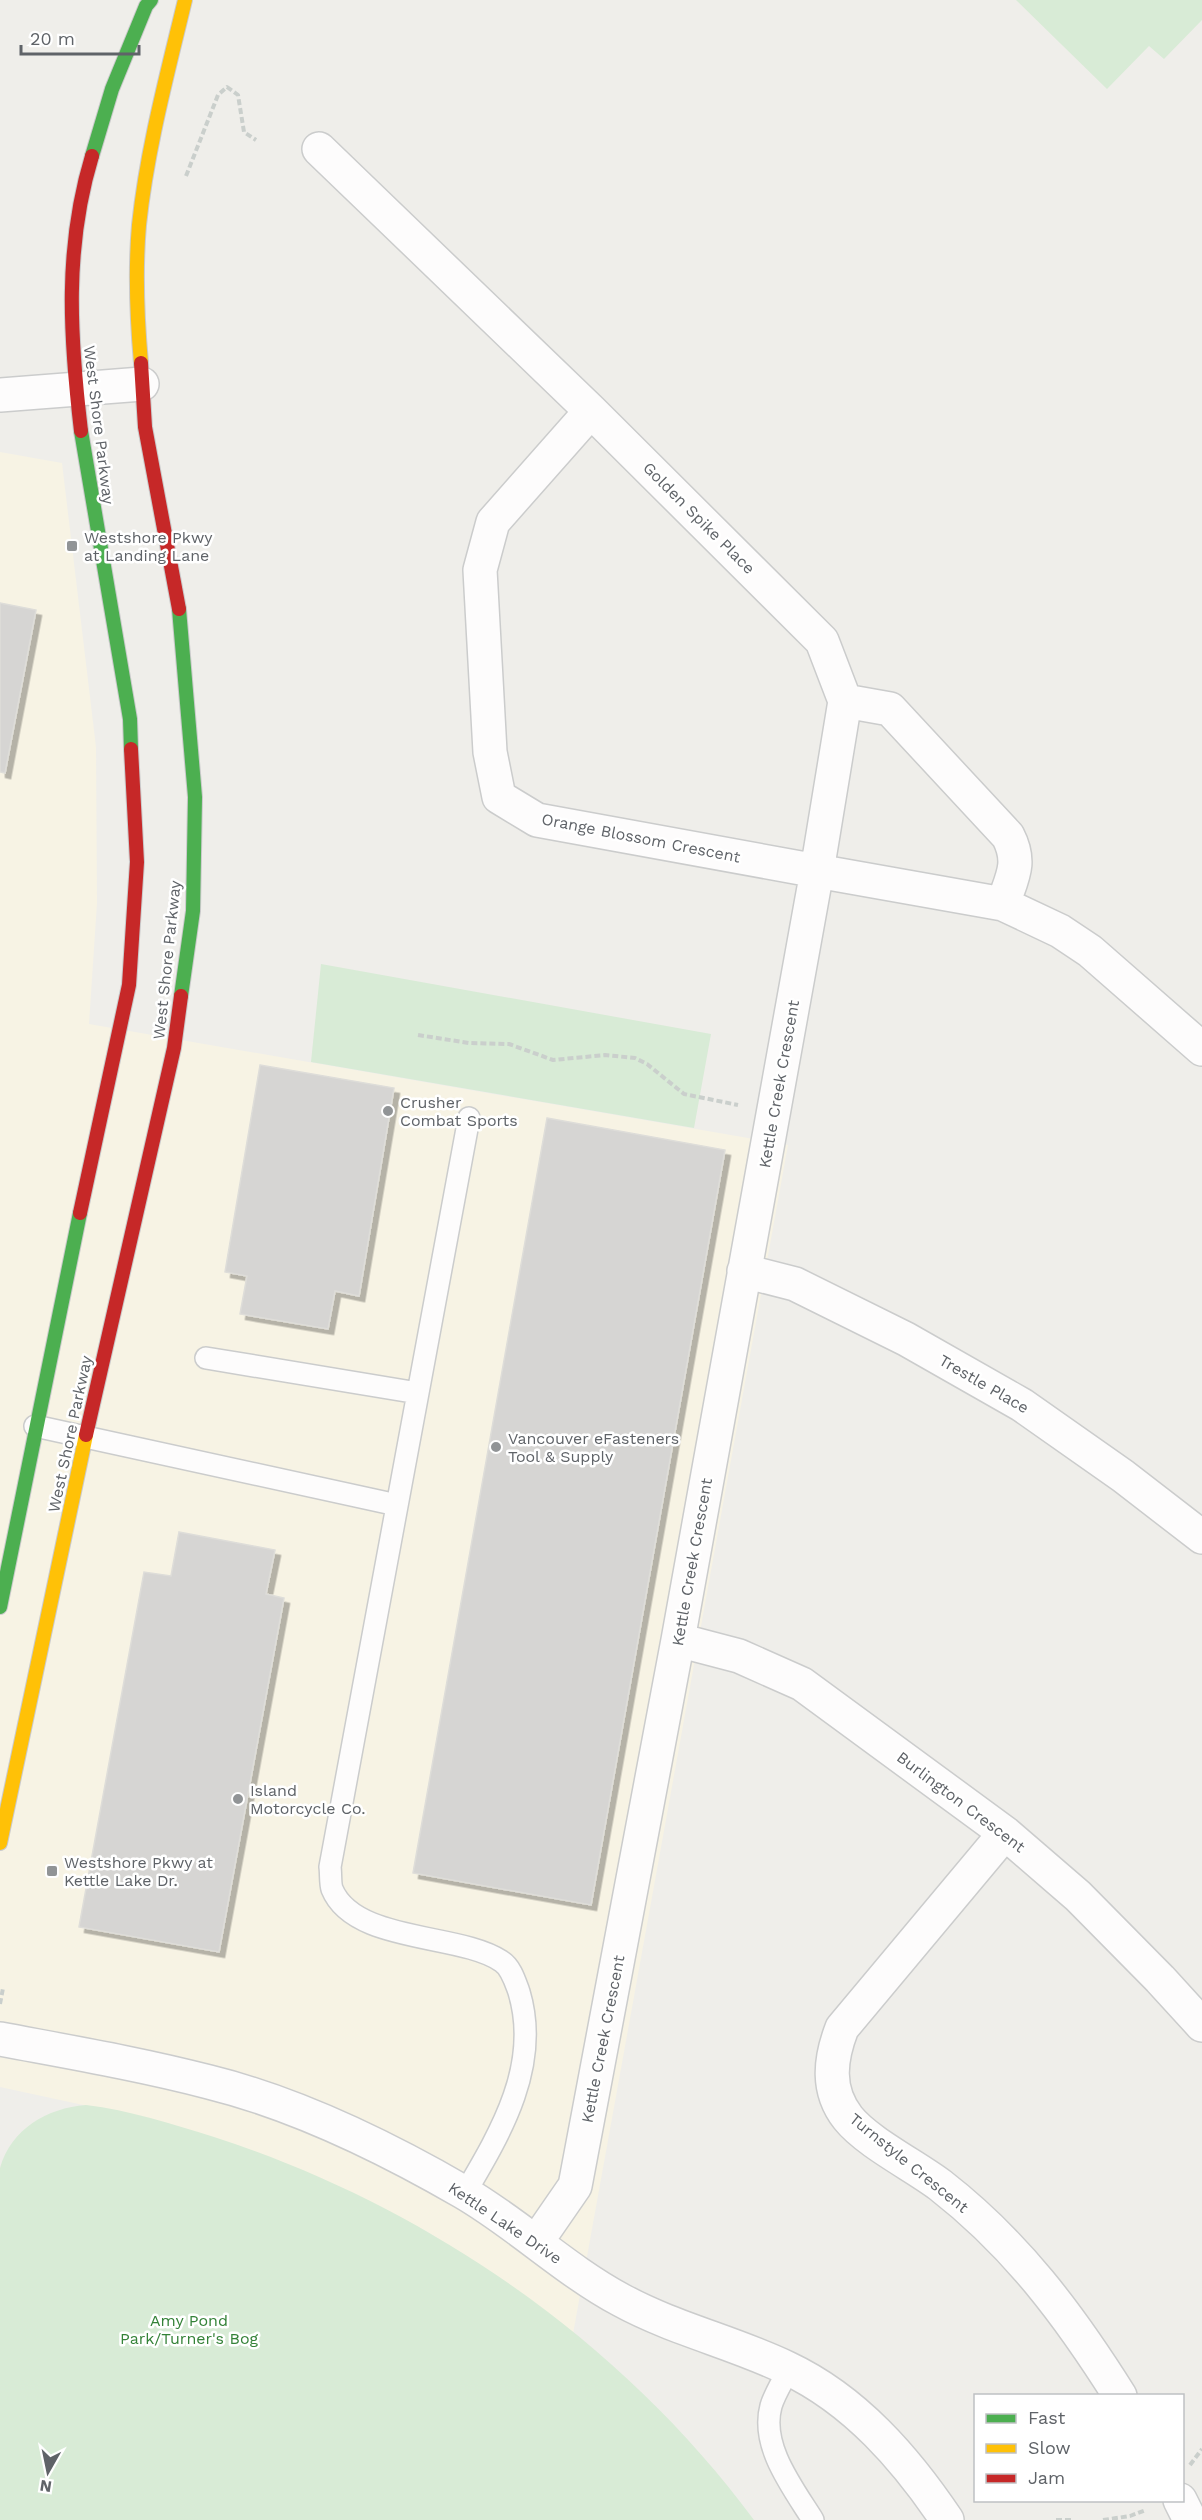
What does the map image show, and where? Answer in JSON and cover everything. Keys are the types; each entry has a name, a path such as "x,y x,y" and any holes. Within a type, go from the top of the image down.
{"main road":[{"name":"West Shore Parkway","path":"0,1607 35,1426 129,985 137,862 130,719 82,444 72,355 71,263 85,178 112,89 146,6 152,0"},
{"name":"West Shore Parkway","path":"0,1843 86,1436 174,1048 193,911 195,797 179,607 145,427 137,312 139,227 149,153 185,0"}],"street":[{"name":"Golden Spike Place","path":"319,149 591,411 822,640 845,701"},
{"path":"0,395 142,384"},
{"name":"Orange Blossom Crescent","path":"591,411 493,522 480,570 490,752 499,797 537,820 817,871"},
{"path":"845,701 890,709 1008,836 1016,851 1016,866 1003,904"},
{"name":"Kettle Creek Crescent","path":"537,2241 575,2186 678,1640 817,871 845,701"},
{"path":"817,871 1003,904 1060,931 1090,951 1202,1048"},
{"name":"Trestle Place","path":"744,1271 795,1284 906,1339 1022,1405 1123,1476 1202,1537"},
{"name":"Burlington Crescent","path":"678,1640 740,1656 802,1684 1005,1833 1078,1896 1202,2025"},
{"name":"Turnstyle Crescent","path":"1005,1833 842,2028 832,2052 831,2074 836,2096 849,2119 941,2186 1035,2274 1081,2333 1119,2394"},
{"name":"Kettle Lake Drive","path":"0,2039 210,2082 258,2098 401,2159 465,2193 618,2299 661,2320 789,2369 834,2396 871,2427 918,2476 947,2520"},
{"path":"1165,2504 1190,2520"}],"lane":[{"path":"465,2193 507,2120 519,2081 525,2014 514,1978 503,1961 482,1952 414,1937 371,1923 347,1909 332,1889 330,1867 469,1118"},
{"path":"206,1358 418,1393"},
{"path":"35,1426 397,1505"},
{"path":"789,2369 771,2406 769,2427 772,2445 813,2520"}],"path":[{"path":"183,184 210,111 218,95 227,87 238,95 244,132 256,140"},
{"path":"418,1035 469,1043 508,1044 553,1060 605,1055 635,1058 647,1064 684,1094 743,1106"},
{"path":"0,2005 3,1988"},
{"path":"1187,2467 1202,2449"},
{"path":"1103,2520 1130,2516 1165,2504"},
{"path":"1056,2520 1072,2520"}],"shaded area":[{"path":"0,452 62,463 96,747 97,903 89,1024 788,1145 573,2334 485,2268 426,2231 302,2170 171,2124 0,2087"}],"green space":[{"path":"1016,0 1202,0 1202,20 1164,59 1149,46 1107,89"},
{"path":"321,964 711,1034 694,1128 311,1062"},
{"name":"Amy Pond Park/Turner's Bog","path":"86,2105 166,2122 292,2166 369,2200 443,2241 514,2287 581,2338 644,2394 702,2455 754,2520 0,2520 0,2168 13,2142 32,2123 58,2111"}],"building":[{"path":"0,603 36,610 5,773 0,772"},
{"path":"260,1065 394,1088 359,1296 335,1291 328,1329 240,1314 247,1276 225,1272"},
{"path":"547,1118 725,1150 591,1905 413,1873"},
{"path":"179,1532 275,1550 266,1594 284,1598 219,1952 79,1927 144,1572 171,1576"}],"traffic: fast":[{"path":"92,156 112,89 146,6 151,0"},
{"path":"81,431 130,719 131,749"},
{"path":"179,609 195,797 193,911 181,996"},
{"path":"0,1607 80,1213"}],"traffic: slow":[{"path":"141,363 137,294 139,225 152,140 185,0"},
{"path":"0,1843 86,1435"}],"traffic: jam":[{"path":"81,431 72,327 73,259 83,190 92,156"},
{"path":"141,363 145,427 179,609"},
{"path":"80,1213 129,985 137,862 131,749"},
{"path":"86,1435 174,1048 181,996"}],"place":[{"name":"Westshore Pkwy at Landing Lane","path":"72,546"},
{"name":"Crusher Combat Sports","path":"388,1111"},
{"name":"Vancouver eFasteners Tool & Supply","path":"496,1447"},
{"name":"Island Motorcycle Co.","path":"238,1799"},
{"name":"Westshore Pkwy at Kettle Lake Dr.","path":"52,1871"}]}
